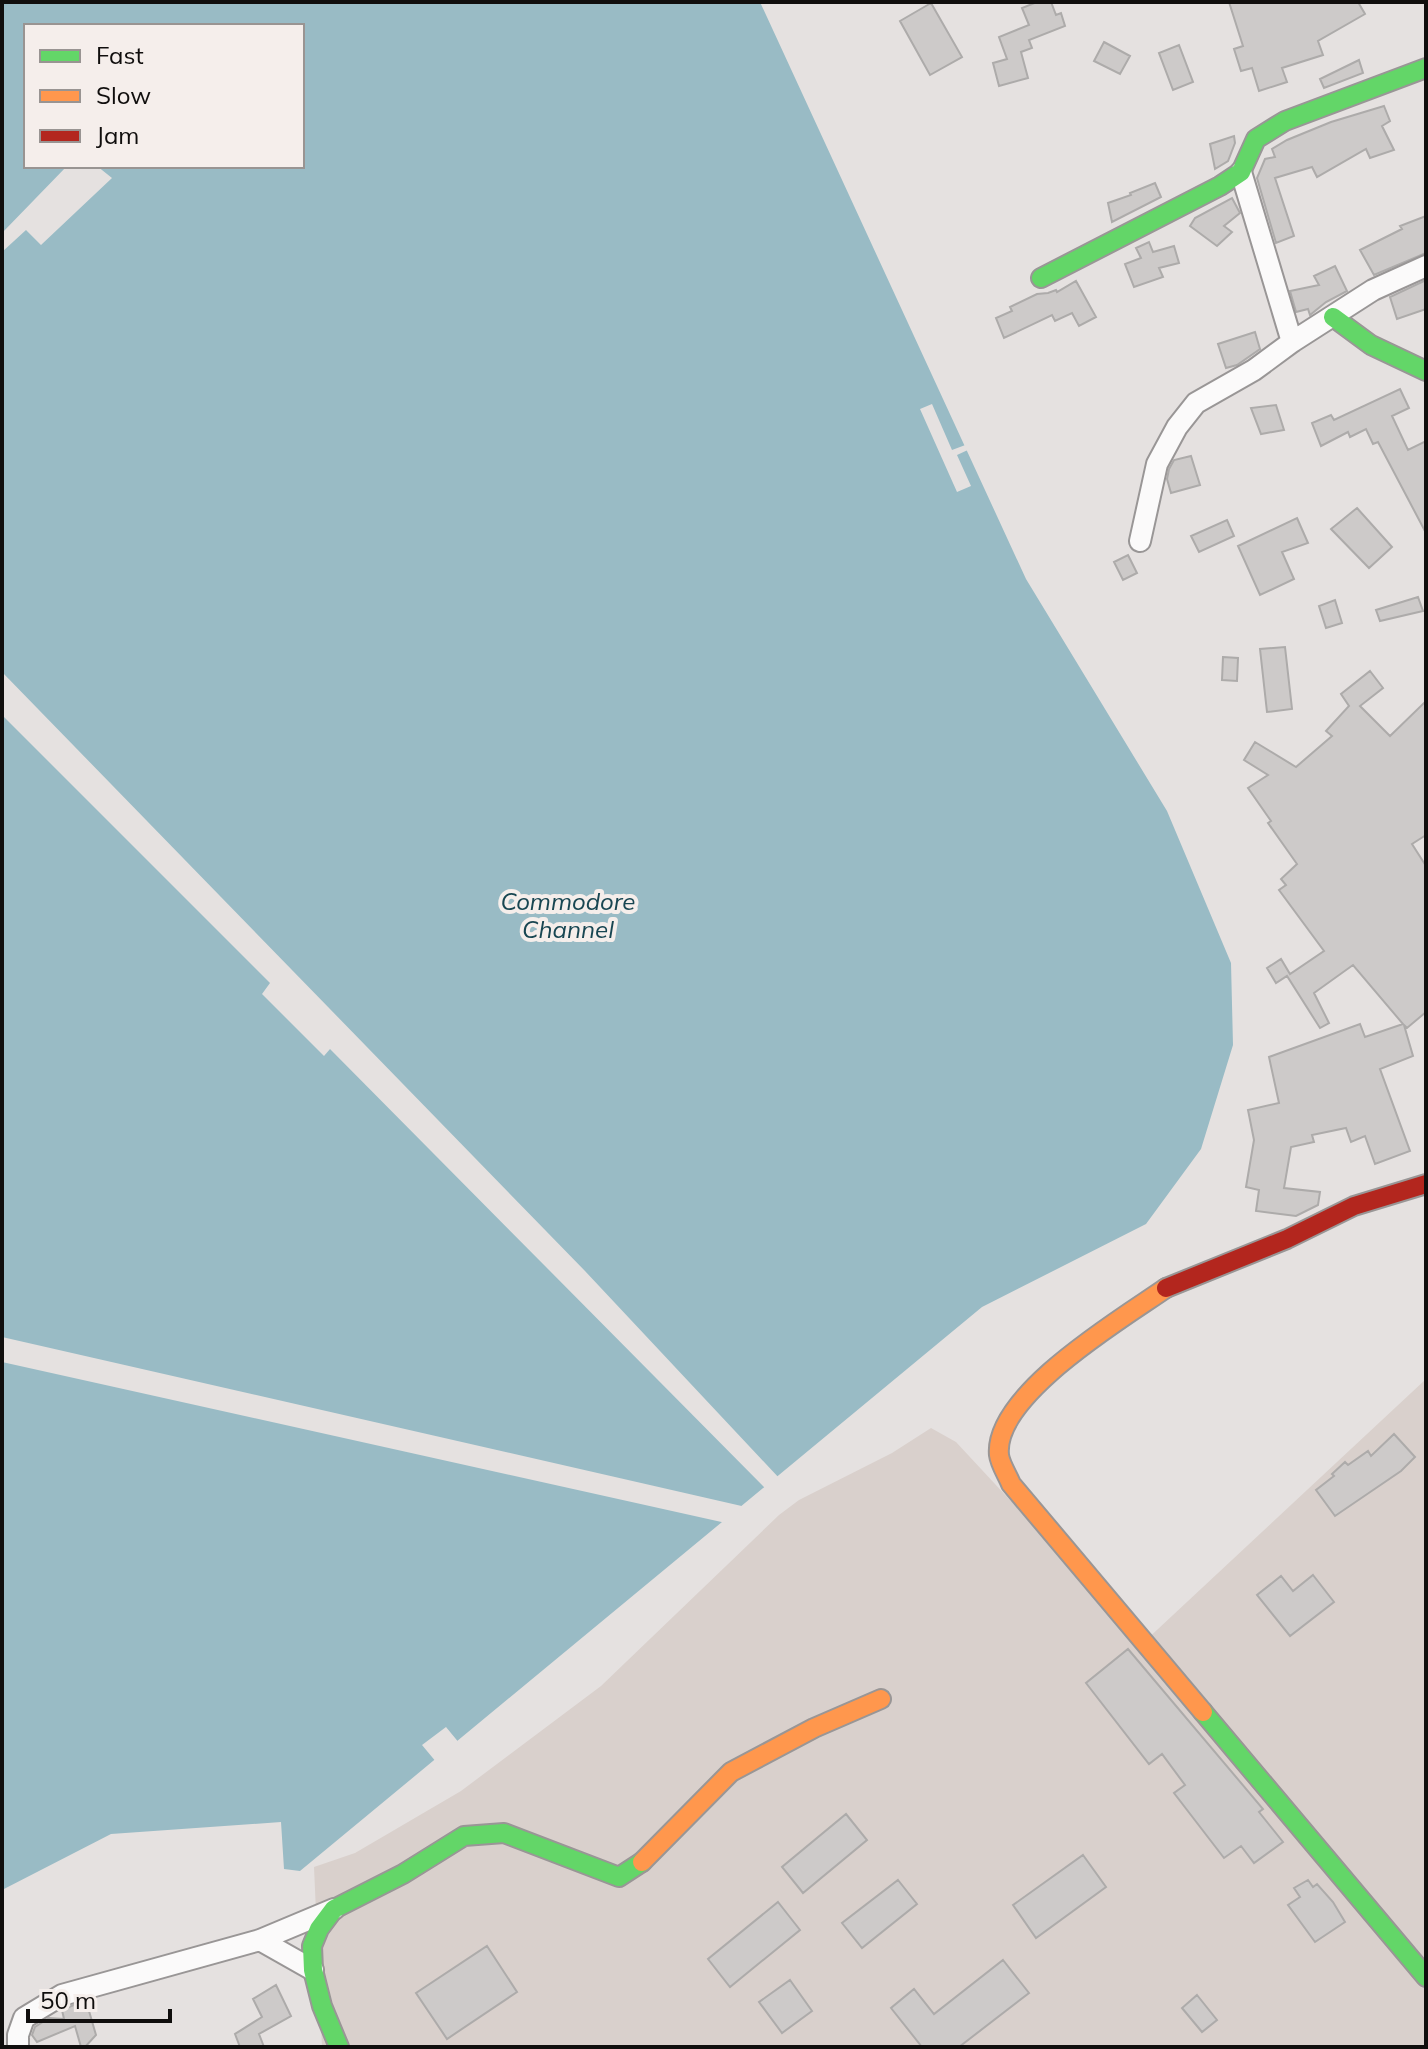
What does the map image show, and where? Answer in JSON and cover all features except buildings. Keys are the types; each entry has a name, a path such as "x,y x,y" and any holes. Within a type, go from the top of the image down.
{"street":[{"path":"1041,278 1220,186 1241,172 1256,139 1285,121 1426,68"},
{"path":"1241,172 1292,342"},
{"path":"1140,541 1157,464 1196,403 1254,370 1373,290 1426,266"},
{"path":"1333,317 1371,345 1426,371"},
{"path":"1426,1184 1354,1206 1287,1239 1172,1284 1058,1363 1028,1393 1004,1430 999,1455 1011,1484 1426,1977"},
{"path":"18,2047 18,2035 24,2018 62,1995 260,1940 334,1909 403,1874 464,1836 504,1833 619,1877 636,1868 731,1772 788,1741 881,1699"},
{"path":"334,1909 319,1929 312,1946 313,1970 322,2006 339,2047"},
{"path":"260,1940 313,1970"}],"shaded area":[{"path":"1426,1379 1426,2047 322,2047 314,1867 355,1853 461,1791 601,1686 779,1515 799,1500 892,1453 931,1428 956,1442 1143,1643"}],"water":[{"name":"Commodore Channel","path":"2,2 760,2 1026,579 1167,811 1231,963 1233,1045 1201,1149 1146,1224 982,1307 300,1871 284,1869 281,1822 111,1834 2,1890"}],"pier":[{"path":"65,168 100,168 112,178 41,245 26,230 2,252 2,233"},
{"path":"932,404 952,450 968,444 970,449 957,455 971,486 957,492 920,409"},
{"path":"2,672 585,1271 780,1479 767,1490 330,1049 324,1056 262,994 270,983 2,715"},
{"path":"2,1337 746,1507 726,1523 2,1362"},
{"path":"446,1727 460,1744 437,1763 422,1745"}],"traffic: fast":[{"path":"1041,278 1220,186 1241,172 1256,139 1285,121 1426,68"},
{"path":"1333,317 1371,345 1426,371"},
{"path":"1203,1712 1426,1977"},
{"path":"339,2047 322,2006 313,1970 312,1946 319,1929 334,1909 403,1874 464,1836 504,1833 619,1877 642,1862"}],"traffic: slow":[{"path":"1166,1288 1093,1338 1038,1384 1017,1408 1003,1432 999,1455 1011,1484 1203,1712"},
{"path":"642,1862 731,1772 814,1728 881,1699"}],"traffic: jam":[{"path":"1166,1288 1287,1239 1354,1206 1426,1184"}]}
